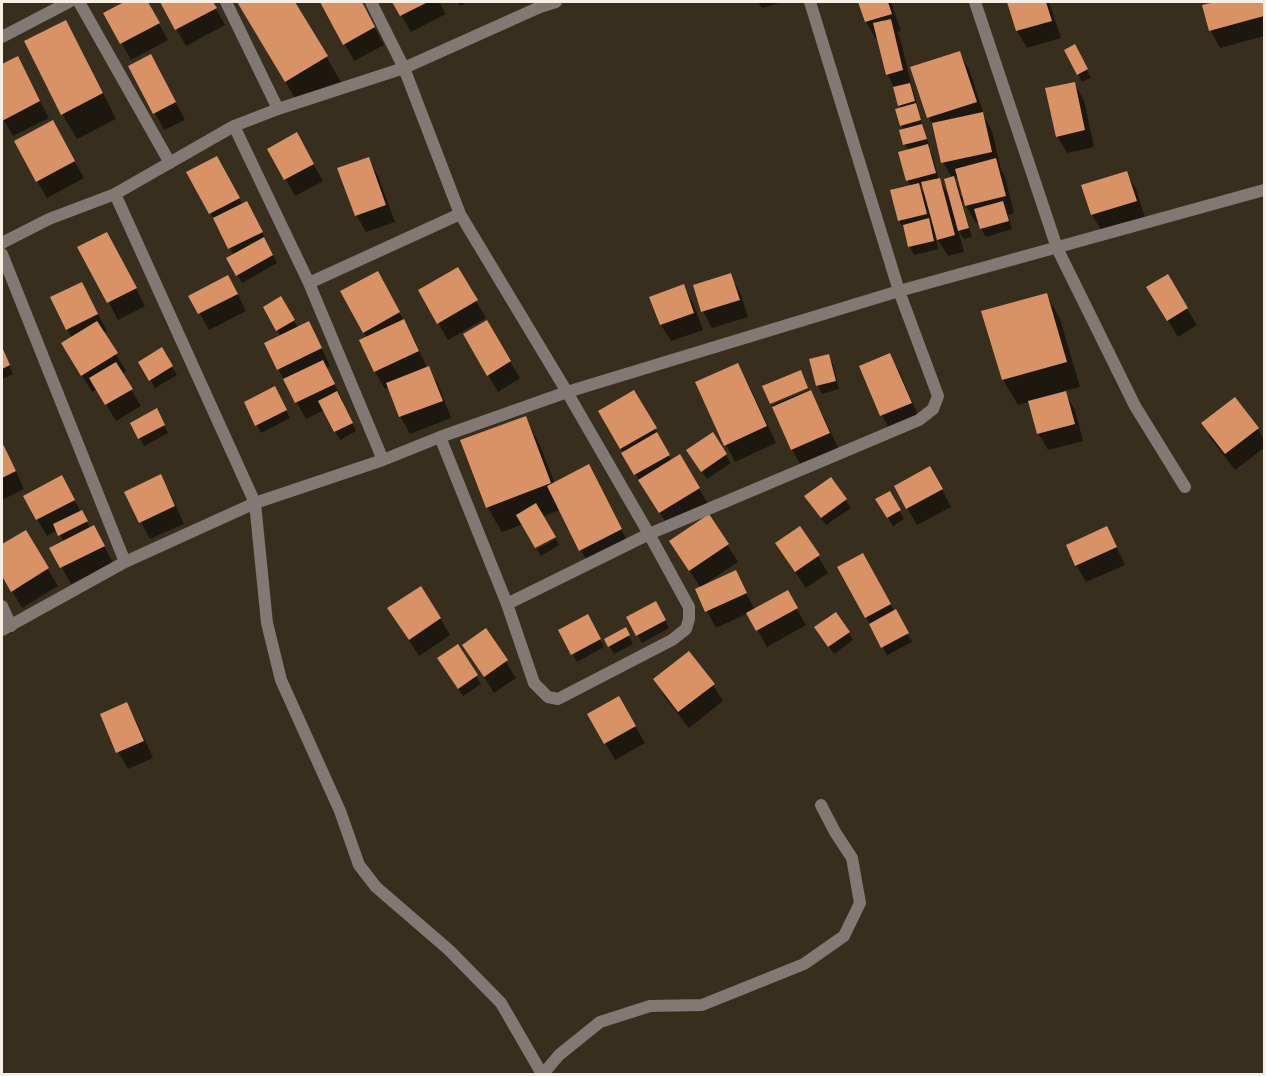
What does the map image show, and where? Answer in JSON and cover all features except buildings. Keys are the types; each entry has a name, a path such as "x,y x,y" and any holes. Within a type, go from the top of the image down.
{"street":[{"path":"2,37 69,2"},
{"path":"80,2 170,163"},
{"path":"226,2 278,109"},
{"path":"370,2 404,68 460,214 567,392 689,607 686,629 672,640 558,699 548,697 534,683 507,604 440,437"},
{"path":"2,243 49,219 115,194 234,126 278,109 404,68 538,4 556,2"},
{"path":"507,604 649,534 919,420 933,409 938,396 899,291 810,2"},
{"path":"975,2 1057,248 1135,406 1185,487"},
{"path":"234,126 309,284 382,460"},
{"path":"2,606 6,628 124,562 255,503 382,460 567,392 899,291 1264,190"},
{"path":"115,194 255,503 267,623 281,680 340,811 359,865 376,887 449,950 501,1004 543,1074 559,1055 600,1022 650,1005 702,1005 804,964 844,936 860,903 856,880 852,858 821,805"},
{"path":"309,284 460,214"},
{"path":"2,254 124,562"}]}
